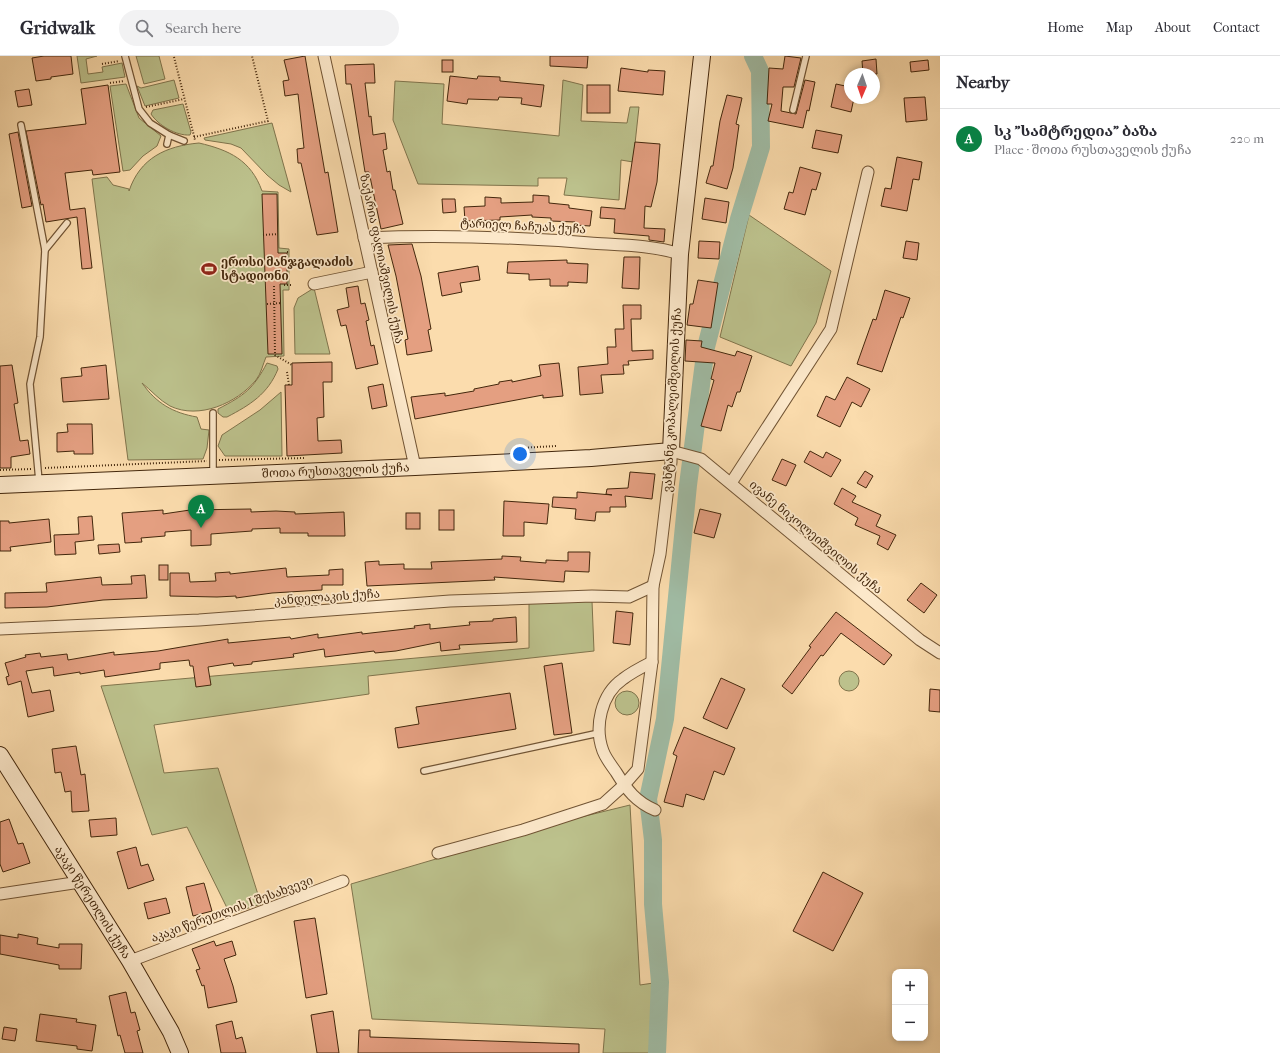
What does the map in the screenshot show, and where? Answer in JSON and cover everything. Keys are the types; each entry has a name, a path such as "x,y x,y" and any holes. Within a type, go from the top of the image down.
{"street":[{"name":"ზაქარია ფალიაშვილის ქუჩა","path":"324,56 415,467"},
{"name":"ვახტანგ კოპალეიშვილის ქუჩა","path":"624,785 638,769 652,662 653,586 660,554 671,462 670,451 680,254 702,56"},
{"path":"731,483 831,329 868,172"},
{"name":"ტარიელ ჩაჩუას ქუჩა","path":"364,238 431,235 562,241 650,247 680,254"},
{"path":"314,284 372,272"},
{"name":"ივანე ნიკოლეიშვილის ქუჩა","path":"670,451 701,459 920,640 940,653"},
{"name":"შოთა რუსთაველის ქუჩა","path":"0,485 38,476 213,468 415,467 591,458 670,451"},
{"name":"კანდელაკის ქუჩა","path":"0,629 199,620 450,601 592,596 629,597 653,586"},
{"path":"652,662 622,679 609,693 599,720 599,733 603,752 624,785 634,798 655,810"},
{"name":"აკაკი წერეთლის ქუჩა","path":"0,755 130,961 171,1032 180,1053"},
{"path":"438,853 523,830 602,804 624,785"},
{"name":"აკაკი წერეთლის I შესახვევი","path":"130,961 343,881"},
{"path":"0,894 80,882"}],"lane":[{"path":"793,110 806,56"},
{"path":"126,58 139,109 150,123 184,141"},
{"path":"21,125 45,250 40,337 30,384 38,476"},
{"path":"167,144 169,134"},
{"path":"45,250 67,223"},
{"path":"213,413 213,468"},
{"path":"424,771 599,733"}],"path":[{"path":"174,56 195,140"},
{"path":"194,137 268,121 252,56"},
{"path":"102,64 126,58"},
{"path":"110,83 132,81"},
{"path":"139,109 184,99"},
{"path":"263,235 278,234"},
{"path":"284,285 291,285"},
{"path":"274,286 275,355 292,365"},
{"path":"267,304 281,303"},
{"path":"287,372 288,385"},
{"path":"519,448 557,446"},
{"path":"0,470 38,476 213,468 309,458"}],"green space":[{"path":"77,56 97,56 86,59 88,74 103,72 102,67 122,63 125,77 81,83"},
{"path":"136,56 159,56 165,79 144,84"},
{"path":"174,80 179,98 145,106 137,86 141,88"},
{"path":"563,80 583,85 581,121 627,123 630,107 639,107 633,162 621,160 619,200 564,195 567,178 538,178 538,186 418,184 393,120 395,81 444,84 442,124 559,136"},
{"path":"126,84 139,118 161,136 157,146 143,156 130,170 123,171 110,86"},
{"path":"183,104 191,132 190,135 173,132 158,122 151,114 153,110"},
{"path":"272,123 291,192 279,185 267,175 241,148 231,144 205,140 204,138"},
{"name":"ეროსი მანჯგალაძის სტადიონი","path":"199,143 220,149 238,158 252,171 262,191 278,192 279,248 289,249 289,290 283,290 284,356 266,357 258,378 239,396 217,407 205,410 181,410 170,406 142,383 153,396 166,406 180,413 197,417 201,429 209,430 207,448 203,459 128,460 92,179 107,177 113,185 129,189 129,191 140,170 147,162 165,151 176,147"},
{"path":"749,215 831,271 816,323 791,366 720,337"},
{"path":"314,288 330,354 295,354 294,308 298,298"},
{"path":"267,363 277,366 278,369 274,378 264,392 251,403 227,417 223,417 218,413 218,409 235,400 252,385"},
{"path":"281,392 282,456 225,456 218,446 222,435 260,410"},
{"path":"592,601 594,651 368,676 369,694 154,725 164,773 218,768 261,904 230,914 187,827 152,835 101,686 529,648 529,603"},
{"path":"849,671 856,674 859,681 856,688 849,691 842,688 839,681 842,674"},
{"path":"627,691 635,695 639,703 635,711 627,715 619,711 615,703 619,695"},
{"path":"630,805 640,985 660,982 657,1053 603,1053 605,1029 372,1019 351,884 565,821"}],"building":[{"path":"44,56 71,56 73,74 36,81 32,58"},
{"path":"305,56 325,173 328,172 338,232 317,235 301,163 298,163 297,149 304,148 298,94 285,96 283,81 289,80 284,60"},
{"path":"550,56 588,56 587,68 550,66"},
{"path":"785,56 801,58 794,87 783,87 781,111 796,114 805,80 815,82 809,111 807,110 803,128 768,121 772,104 767,104 769,68 783,69"},
{"path":"876,59 877,68 863,68 862,61"},
{"path":"442,60 453,60 453,72 442,72"},
{"path":"928,60 929,70 911,72 910,62"},
{"path":"374,64 375,83 365,83 369,117 371,116 373,135 385,133 387,149 383,150 387,172 390,171 393,190 395,190 403,224 381,229 369,172 365,172 351,84 346,84 345,65"},
{"path":"621,68 648,72 648,70 665,71 663,95 618,91"},
{"path":"450,76 477,79 478,76 500,77 500,81 544,85 541,107 521,104 522,98 499,97 498,100 468,99 467,104 447,101"},
{"path":"836,84 844,86 844,104 853,104 851,112 831,107"},
{"path":"108,85 120,172 93,175 92,170 65,173 70,210 85,208 92,268 82,269 77,217 46,222 43,204 41,205 26,131 86,124 81,89"},
{"path":"587,85 610,85 610,113 587,113"},
{"path":"29,89 32,105 18,107 15,91"},
{"path":"727,95 742,98 736,124 739,125 733,168 727,189 706,183 711,166 713,166 720,121"},
{"path":"925,97 927,120 906,122 904,98"},
{"path":"816,130 842,135 838,153 812,148"},
{"path":"18,132 32,206 22,208 9,134"},
{"path":"635,142 660,144 657,182 651,207 645,206 644,228 665,229 664,242 649,240 649,236 614,233 615,219 600,218 601,207 625,209"},
{"path":"897,157 922,162 919,180 913,179 907,211 881,206 885,188 891,189"},
{"path":"800,167 821,173 816,190 812,189 805,215 784,209 789,192 793,193"},
{"path":"262,194 277,194 278,253 287,253 287,284 280,284 282,354 268,354"},
{"path":"533,195 549,196 549,203 569,205 569,208 592,211 590,226 575,225 575,222 551,221 551,218 532,217 532,215 500,217 500,220 465,221 464,207 485,206 485,197 501,198 501,203 533,202"},
{"path":"705,198 729,202 726,223 702,219"},
{"path":"442,199 455,199 456,212 443,213"},
{"path":"699,241 720,242 719,259 698,258"},
{"path":"906,241 919,243 917,260 903,258"},
{"path":"412,244 421,276 431,329 428,330 432,351 407,355 405,340 408,339 396,276 388,245"},
{"path":"624,257 640,257 639,289 622,288"},
{"path":"567,260 567,263 588,264 587,283 568,282 568,286 550,286 550,279 529,280 529,274 507,273 508,262"},
{"path":"478,266 480,280 460,283 462,292 442,296 438,273"},
{"path":"698,280 718,283 711,328 687,325 690,304 693,304"},
{"path":"358,286 361,304 365,303 369,320 366,321 371,346 374,345 378,364 356,369 346,325 341,326 337,310 349,307 346,288"},
{"path":"885,290 910,298 903,318 901,317 882,372 857,364 873,319 876,320"},
{"path":"623,305 641,305 641,319 631,319 632,351 653,350 653,359 628,361 629,365 623,365 624,374 601,375 603,393 580,395 578,367 608,364 607,347 616,347 615,329 624,329"},
{"path":"686,340 702,341 701,347 735,356 737,351 752,356 740,392 737,392 732,407 728,405 721,431 701,426 714,380 711,379 715,363 685,361"},
{"path":"332,362 332,382 323,382 324,417 317,418 318,441 341,440 342,453 287,456 285,385 292,385 292,363"},
{"path":"559,363 563,396 543,398 543,395 415,419 411,397 445,393 445,396 474,391 474,389 499,384 499,382 512,380 512,382 541,376 539,365"},
{"path":"12,365 18,403 14,404 20,441 28,440 30,454 11,457 11,468 0,468 0,366"},
{"path":"106,365 109,399 63,402 61,378 82,376 81,368"},
{"path":"847,377 870,389 861,407 852,402 840,427 817,416 826,396 835,400"},
{"path":"383,384 387,406 372,409 368,387"},
{"path":"67,424 92,424 93,454 74,454 74,451 57,452 57,433 68,432"},
{"path":"810,451 823,458 826,452 841,460 831,477 804,462"},
{"path":"782,459 796,465 786,486 772,480"},
{"path":"865,471 873,476 866,488 857,483"},
{"path":"630,472 655,474 652,499 625,496 626,507 610,507 610,512 596,512 595,521 575,519 576,509 552,507 553,497 577,498 577,492 612,495 606,494 607,489 628,488"},
{"path":"842,488 856,496 852,502 881,515 876,526 896,535 888,550 877,544 880,536 855,525 858,518 834,504"},
{"path":"504,501 549,504 547,524 524,522 524,536 503,536"},
{"path":"251,509 251,512 276,511 295,512 295,514 344,512 345,536 308,536 308,533 280,533 280,528 252,529 252,531 211,534 211,545 191,546 191,530 165,532 165,536 141,538 142,542 125,543 122,513 163,510 163,514 190,510"},
{"path":"700,509 721,514 714,538 694,533"},
{"path":"439,510 454,510 454,530 439,530"},
{"path":"406,513 420,513 420,529 406,529"},
{"path":"92,516 94,540 75,542 76,554 55,555 54,535 79,534 78,517"},
{"path":"49,519 51,542 10,547 11,551 0,551 0,521 9,521 9,523"},
{"path":"119,544 120,552 99,554 98,545"},
{"path":"568,552 590,552 589,572 565,571 564,582 494,577 495,580 367,586 365,562 379,561 379,565 404,564 404,569 432,569 431,562 502,559 502,556 521,557 520,561 546,563 546,560 568,561"},
{"path":"159,565 168,565 168,580 159,580"},
{"path":"286,568 287,577 329,575 329,570 343,569 343,585 322,585 322,590 272,593 236,598 236,596 170,596 170,573 189,573 190,582 216,581 215,573 230,572 230,574"},
{"path":"145,575 147,598 103,600 47,607 5,608 5,593 47,592 46,583 101,577 102,585 132,584 131,576"},
{"path":"921,583 937,595 924,613 907,600"},
{"path":"616,611 633,613 630,645 613,643"},
{"path":"836,612 892,655 884,665 841,633 823,656 821,655 792,694 782,686 811,647 809,646"},
{"path":"516,617 517,642 459,645 460,649 441,651 440,642 396,651 375,653 374,651 325,657 324,649 293,654 294,657 252,662 252,664 234,666 233,663 208,667 211,685 196,687 193,666 190,666 189,660 160,663 160,669 105,677 104,670 54,676 53,667 26,671 32,693 50,690 54,711 28,717 21,681 8,685 6,677 9,676 5,663 26,657 25,655 40,653 41,657 67,654 68,660 114,652 114,655 158,651 228,639 228,643 290,637 291,639 318,634 318,638 362,632 362,634 415,628 414,626 430,624 430,629 470,625 469,622 493,621 493,619"},
{"path":"562,663 572,733 554,735 544,666"},
{"path":"721,678 745,689 727,729 703,718"},
{"path":"930,689 940,690 940,712 929,711"},
{"path":"510,693 516,729 398,748 395,728 419,724 416,707"},
{"path":"684,727 735,748 724,775 714,771 704,800 686,794 683,807 664,802 677,756 673,754"},
{"path":"76,746 81,775 85,774 89,811 72,812 71,791 65,792 61,772 55,773 52,749"},
{"path":"116,818 117,835 91,837 89,820"},
{"path":"9,819 18,844 23,843 30,863 3,872 0,864 0,822"},
{"path":"136,847 141,866 148,864 154,880 128,889 117,852"},
{"path":"823,872 863,893 833,951 793,931"},
{"path":"204,883 212,911 193,916 186,887"},
{"path":"166,898 170,913 148,919 144,903"},
{"path":"315,918 327,994 306,998 294,921"},
{"path":"18,934 38,938 37,944 59,948 59,944 82,944 81,969 59,969 59,965 0,954 0,935 18,938"},
{"path":"214,941 216,946 232,941 236,955 224,959 237,1002 208,1008 204,985 202,986 196,970 200,969 192,949"},
{"path":"126,992 131,1013 135,1012 140,1030 137,1031 143,1053 125,1053 120,1035 118,1036 109,996"},
{"path":"333,1011 339,1053 317,1053 311,1015"},
{"path":"40,1014 77,1019 76,1022 96,1025 92,1051 77,1049 77,1046 36,1041"},
{"path":"232,1021 236,1039 242,1037 246,1053 221,1053 216,1025"},
{"path":"4,1027 17,1029 15,1041 2,1039"},
{"path":"359,1030 370,1030 370,1037 579,1044 579,1053 358,1053"}],"waterway":[{"path":"657,1053 660,982 653,904 653,840 648,799 665,719 688,485 706,347 739,219 761,147 760,71 753,56"}],"place":[{"name":"ეროსი მანჯგალაძის სტადიონი","path":"209,269"},
{"name":"სკ \"სამტრედია\" ბაზა","path":"201,528"}]}
